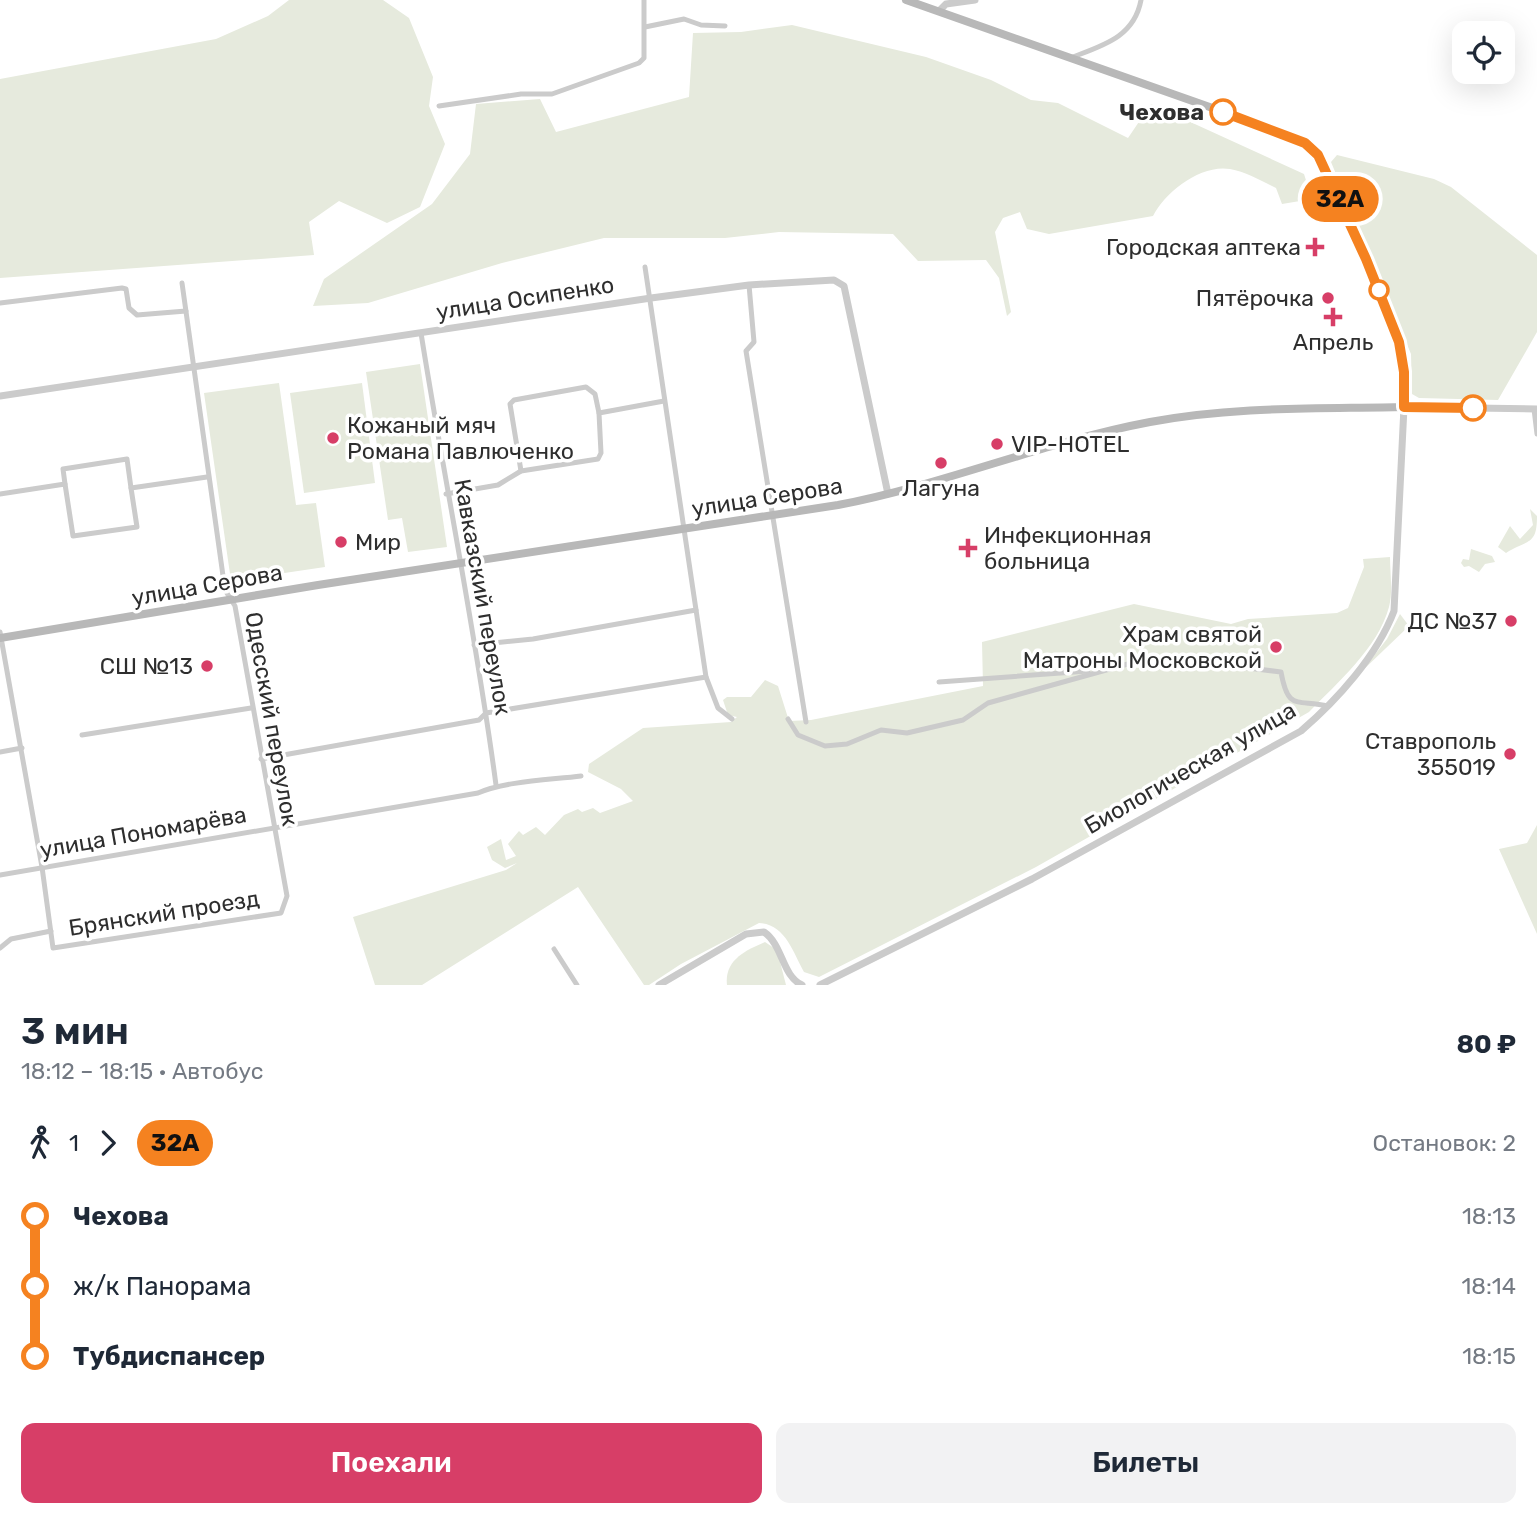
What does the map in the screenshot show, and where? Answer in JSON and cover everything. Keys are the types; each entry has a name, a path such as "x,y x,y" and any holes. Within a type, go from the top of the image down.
{"main road":[{"path":"906,0 1278,131 1312,147 1340,200 1389,315 1403,359 1404,407"},
{"name":"улица Серова","path":"0,636 772,516 888,495 1155,421 1278,408 1404,407"}],"street":[{"path":"439,106 521,94 552,94 639,63 644,58 644,0"},
{"path":"939,11 946,4 975,0"},
{"path":"1070,58 1120,38 1131,24 1141,0"},
{"path":"645,27 684,19 701,25 724,26"},
{"path":"645,267 706,677 718,708 732,719"},
{"name":"улица Осипенко","path":"0,396 651,298 749,285 834,280 844,286 888,495"},
{"name":"Одесский переулок","path":"182,282 207,477 225,590 234,606 287,896 281,913"},
{"path":"749,285 754,342 746,351 806,722"},
{"path":"0,303 121,288 126,289 129,308 136,315 186,311"},
{"name":"Кавказский переулок","path":"421,332 496,785"},
{"path":"446,494 498,485 521,471 598,459 601,453 599,413 594,394 586,387 514,400 510,404 521,471"},
{"path":"599,413 664,401"},
{"name":"улица Серова","path":"1404,407 1535,409"},
{"name":"Биологическая улица","path":"820,985 1032,879 1254,758 1301,731 1328,706 1380,640 1394,611 1404,407"},
{"path":"1535,409 1537,434"},
{"path":"127,459 137,527 73,536 65,484 62,469 127,459"},
{"path":"131,488 207,477"},
{"path":"0,494 65,484"},
{"path":"474,645 533,639 696,610"},
{"path":"0,636 22,748 51,931 11,939 0,948"},
{"path":"789,719 798,735 811,741 825,746 847,744 881,730 907,733 963,720 988,703 1101,669 1135,662 1175,661 1266,668 1281,673 1283,690 1289,699 1297,703 1328,706"},
{"path":"939,682 1101,669"},
{"path":"261,759 479,720 486,713 706,677"},
{"path":"82,735 251,708"},
{"path":"0,752 22,748"},
{"name":"улица Пономарёва","path":"0,875 478,793 496,785 509,786 581,776"},
{"name":"Брянский проезд","path":"51,931 53,948 281,913"},
{"path":"659,985 746,934 764,932 775,939 789,971 802,985"},
{"path":"554,949 577,985"}],"shaded area":[{"path":"289,0 383,0 409,18 433,77 429,106 445,144 420,207 387,223 339,201 309,222 314,255 0,278 0,79 216,39 268,16"},
{"path":"792,25 926,57 991,80 1031,100 1058,103 1128,138 1151,104 1304,174 1312,199 1282,204 1276,188 1242,172 1219,169 1196,175 1175,189 1153,216 1049,234 1027,229 1020,212 1003,218 995,232 1011,312 1007,316 999,278 986,260 918,261 893,234 779,232 725,238 604,238 502,263 368,303 313,306 324,279 432,204 470,154 476,104 540,99 556,132 689,97 693,33 741,32"},
{"path":"1337,155 1434,179 1451,187 1537,255 1537,332 1498,400 1419,398 1412,394 1411,354 1331,162"},
{"path":"420,364 447,547 408,552 402,518 388,520 366,372"},
{"path":"279,383 296,505 316,503 325,567 231,581 204,393"},
{"name":"Кожаный мяч Романа Павлюченко","path":"362,383 375,483 304,493 290,393"},
{"path":"1530,509 1537,516 1533,537 1506,553 1498,547 1510,526 1520,539 1533,525"},
{"path":"1471,549 1492,556 1495,562 1485,564 1479,572 1469,566 1464,567 1461,563 1463,559 1469,560"},
{"path":"1390,557 1391,595 1384,622 1366,651 1309,712 1036,867 819,977 804,972 782,934 775,928 759,923 681,964 649,985 644,985 578,887 422,985 375,985 353,917 506,870 517,863 505,868 492,860 487,847 501,839 506,860 516,856 508,844 519,831 523,835 536,827 545,835 564,815 578,809 582,812 593,808 600,813 633,801 621,789 588,772 589,764 643,728 731,722 737,717 728,715 723,700 727,697 751,697 765,680 778,686 789,721 811,720 983,686 982,642 1134,604 1231,624 1248,619 1337,613 1348,608 1364,567 1363,559"},
{"path":"1400,614 1409,626 1362,671 1387,639"},
{"path":"1537,825 1537,934 1499,849 1527,843"},
{"path":"765,942 777,950 786,985 727,985 729,969 738,957"}],"bus line":[{"name":"32A","path":"1223,112 1305,143 1318,155 1387,307 1399,342 1403,359 1404,407 1473,408"}],"place":[{"name":"Чехова","path":"1223,112"},
{"name":"Городская аптека","path":"1315,247"},
{"name":"Пятёрочка","path":"1328,298"},
{"name":"Апрель","path":"1333,317"},
{"name":"Кожаный мяч Романа Павлюченко","path":"333,438"},
{"name":"VIP-HOTEL","path":"997,444"},
{"name":"Лагуна","path":"941,463"},
{"name":"Мир","path":"341,542"},
{"name":"Инфекционная больница","path":"968,548"},
{"name":"ДС №37","path":"1511,621"},
{"name":"Храм святой Матроны Московской","path":"1276,647"},
{"name":"СШ №13","path":"207,666"},
{"name":"Ставрополь 355019","path":"1510,754"}]}
